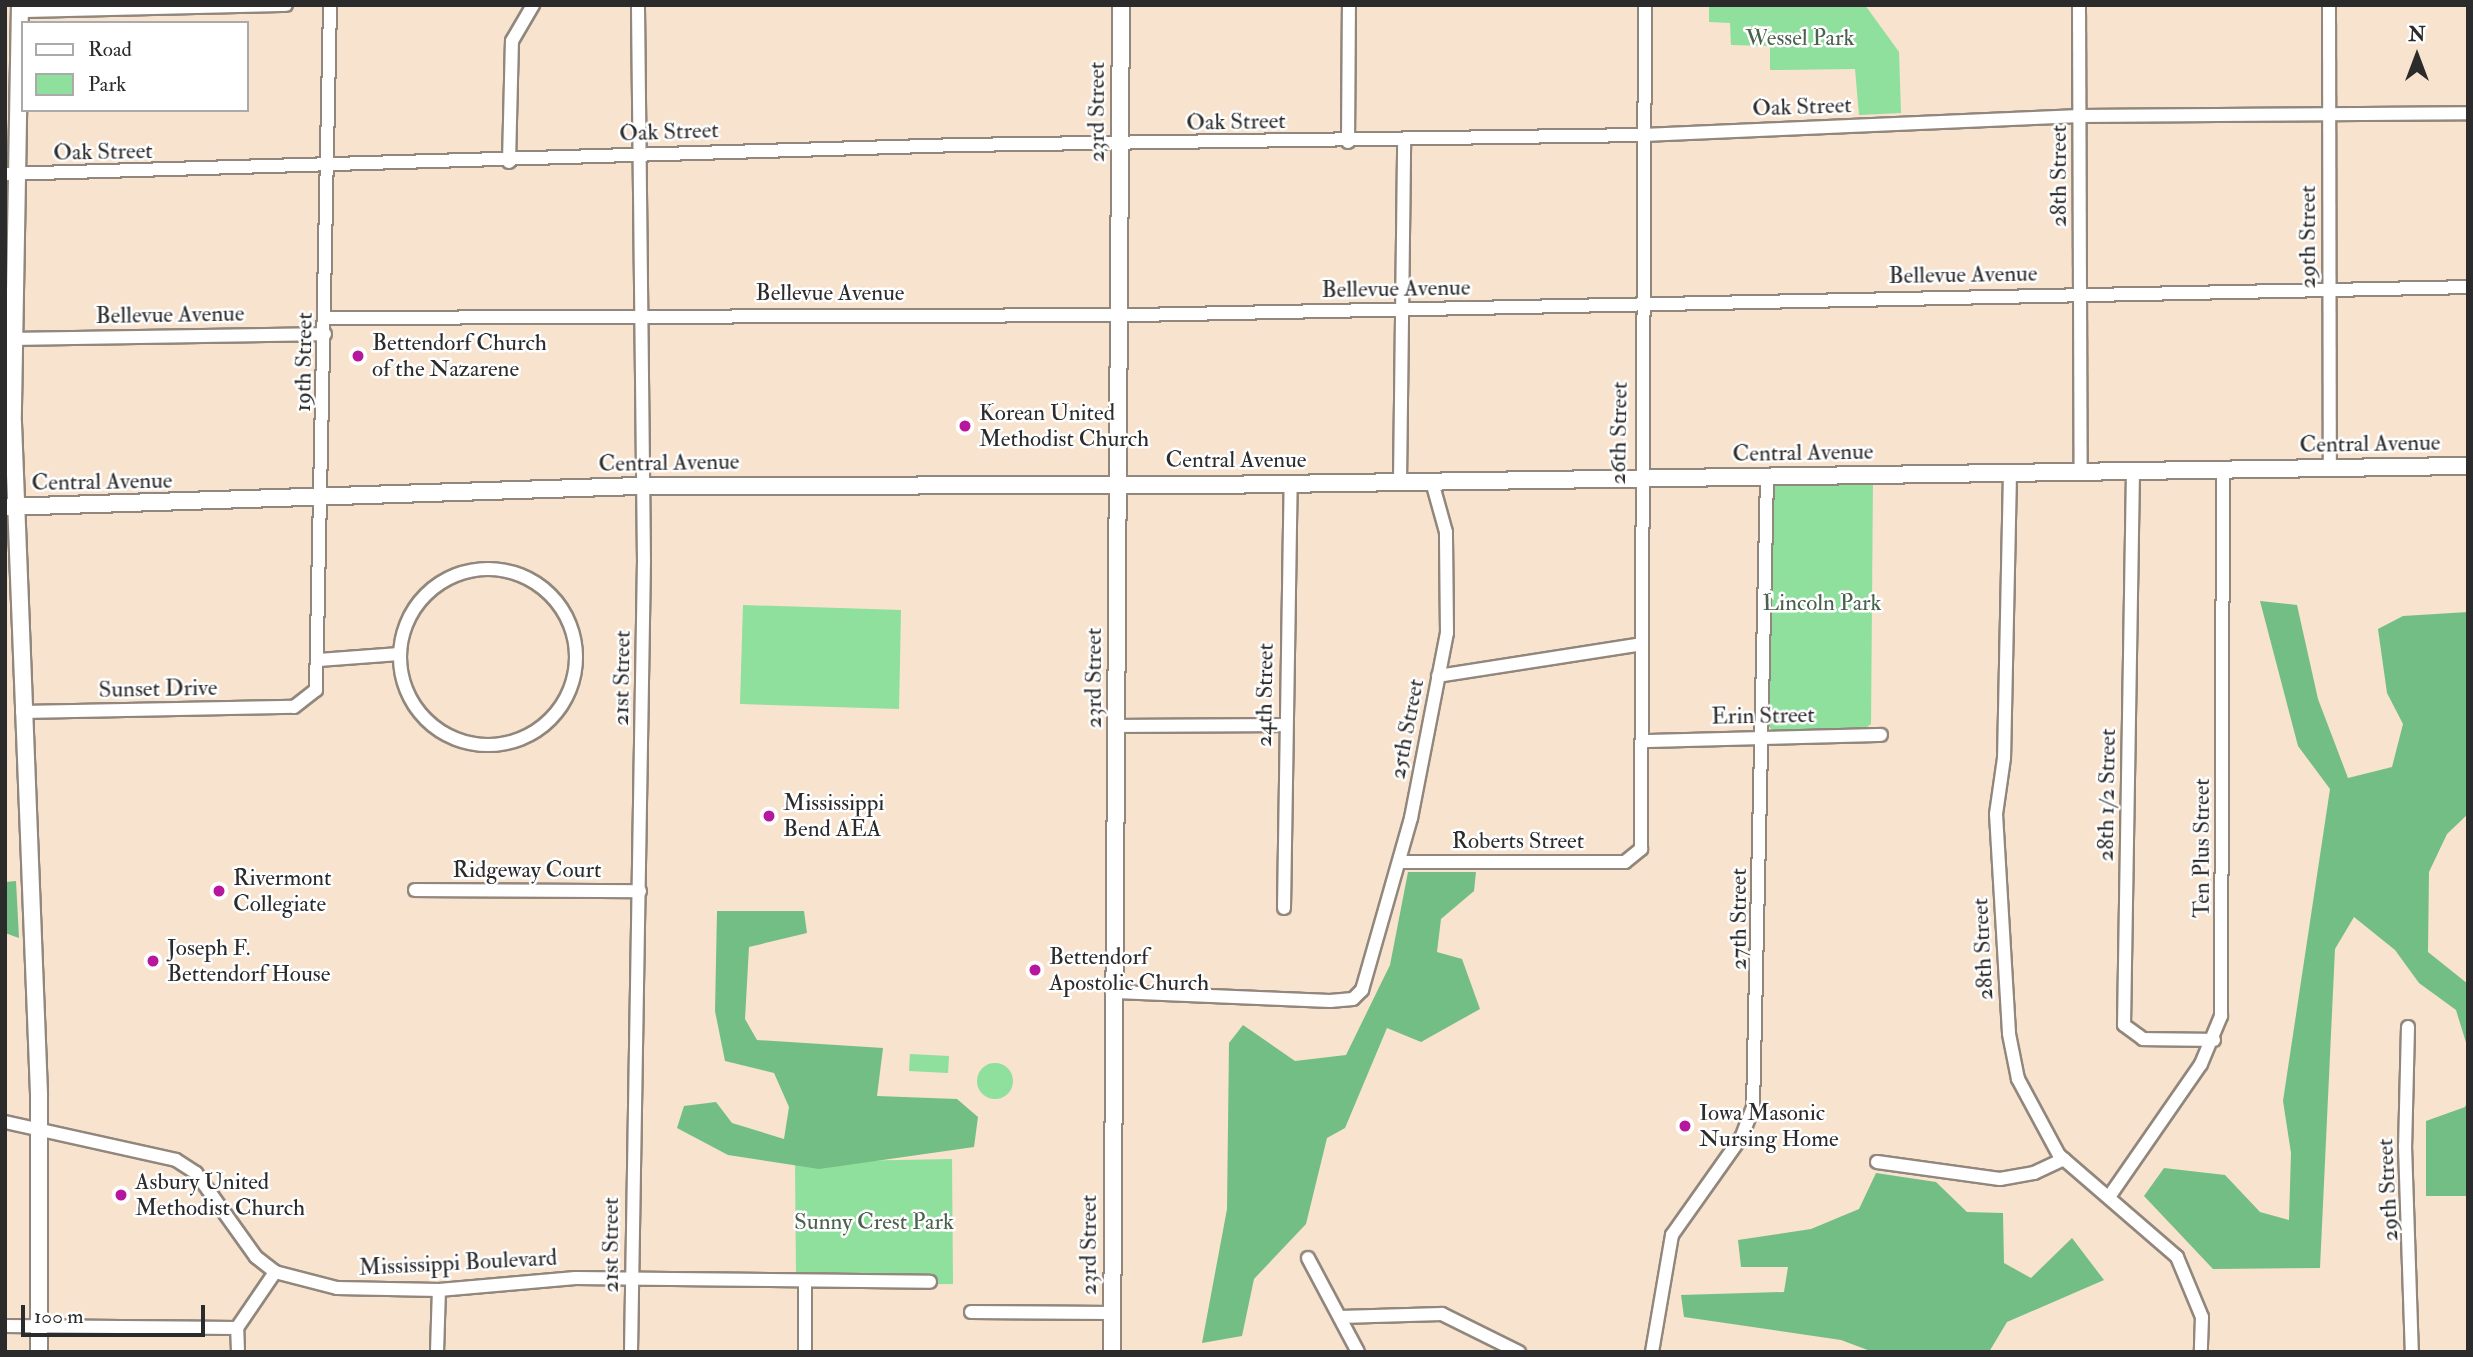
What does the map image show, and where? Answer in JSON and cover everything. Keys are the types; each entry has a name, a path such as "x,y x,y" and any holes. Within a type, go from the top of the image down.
{"street":[{"path":"39,1352 39,1127 22,712 10,507 15,339 11,174 20,8 286,5"},
{"name":"19th Street","path":"294,707 316,690 318,660 330,5"},
{"path":"509,162 512,41 533,5"},
{"name":"21st Street","path":"631,1352 644,562 639,485 641,316 638,5"},
{"name":"23rd Street","path":"1112,1352 1121,5"},
{"path":"1348,142 1349,5"},
{"name":"26th Street","path":"1634,859 1645,831 1639,479 1645,5"},
{"name":"28th Street","path":"2079,5 2081,472"},
{"name":"29th Street","path":"2329,5 2330,468"},
{"name":"Oak Street","path":"11,174 509,162 639,153 1643,135 2080,116 2468,113"},
{"path":"1400,482 1404,140"},
{"name":"Bellevue Avenue","path":"326,318 1120,314 1643,307 2080,293 2468,286"},
{"name":"Bellevue Avenue","path":"15,339 325,334"},
{"name":"Central Avenue","path":"10,507 321,499 639,485 1118,482 1291,484 2468,466"},
{"name":"Ten Plus Street","path":"2111,1194 2214,1040 2224,990 2222,469"},
{"name":"28th 1/2 Street","path":"2133,471 2124,1025 2143,1039 2214,1040"},
{"name":"28th Street","path":"2010,473 2004,758 1996,814 2009,1034 2027,1105 2064,1159 2111,1194 2189,1276 2202,1317 2201,1352"},
{"name":"27th Street","path":"1652,1352 1671,1234 1742,1136 1753,1108 1760,1021 1760,737 1767,477"},
{"name":"25th Street","path":"1116,992 1330,1001 1353,999 1367,980 1400,862 1438,676 1449,581 1432,482"},
{"name":"24th Street","path":"1284,908 1291,484"},
{"path":"498,569 537,583 553,597 573,632 577,657 568,694 546,724 524,738 487,744 450,736 429,722 408,691 400,654 411,614 439,584 498,569"},
{"path":"1438,676 1642,644"},
{"path":"318,660 400,654"},
{"name":"Sunset Drive","path":"22,712 294,707"},
{"path":"1116,726 1285,725"},
{"name":"Erin Street","path":"1645,741 1881,735"},
{"name":"Roberts Street","path":"1400,862 1634,859"},
{"name":"Ridgeway Court","path":"415,890 640,891"},
{"name":"29th Street","path":"2408,1027 2405,1146 2412,1352"},
{"name":"Mississippi Boulevard","path":"5,1122 39,1127 176,1160 196,1173 256,1257 275,1272 337,1288 439,1290 536,1279 930,1282"},
{"path":"1877,1162 2000,1179 2034,1174 2064,1159"},
{"path":"1308,1258 1359,1352"},
{"path":"237,1352 237,1328 275,1272"},
{"path":"805,1281 805,1352"},
{"path":"437,1352 439,1290"},
{"path":"971,1312 1112,1313"},
{"path":"1340,1317 1442,1314 1520,1352"},
{"path":"5,1326 237,1328"}],"green space":[{"name":"Wessel Park","path":"1709,5 1865,5 1899,52 1901,113 1859,115 1855,69 1770,70 1770,46 1731,45 1730,23 1709,22"},
{"name":"Lincoln Park","path":"1873,479 1871,724 1863,730 1776,733 1769,727 1771,489 1778,481"},
{"path":"2260,601 2297,605 2318,699 2348,778 2392,767 2403,724 2387,693 2378,629 2403,616 2468,612 2468,814 2447,834 2429,872 2428,952 2468,984 2468,1049 2456,1010 2419,983 2395,950 2354,917 2335,949 2320,1268 2213,1269 2144,1196 2164,1168 2225,1175 2260,1212 2289,1220 2291,1153 2283,1101 2330,789 2298,746"},
{"path":"743,605 901,610 899,709 740,704"},
{"path":"1408,872 1476,872 1474,891 1441,919 1437,952 1462,959 1480,1009 1421,1042 1387,1028 1345,1128 1327,1138 1306,1224 1254,1279 1242,1336 1202,1343 1227,1209 1229,1043 1243,1025 1295,1061 1346,1055 1390,965"},
{"path":"16,881 19,938 5,933 5,882"},
{"path":"717,911 804,911 807,933 749,947 745,1019 757,1040 883,1048 877,1096 957,1099 978,1117 974,1147 819,1169 728,1155 677,1128 684,1106 716,1102 732,1123 784,1139 789,1107 774,1073 725,1061 715,1011"},
{"path":"910,1054 949,1056 948,1073 909,1071"},
{"path":"995,1063 1008,1068 1013,1081 1008,1094 995,1099 982,1094 977,1081 982,1068"},
{"path":"2468,1100 2468,1196 2426,1196 2426,1121 2465,1107"},
{"name":"Sunny Crest Park","path":"952,1159 953,1284 814,1285 796,1275 795,1162"},
{"path":"1876,1173 1936,1182 1967,1212 2003,1213 2004,1263 2031,1278 2072,1238 2104,1280 2007,1322 1989,1352 1873,1352 1841,1340 1684,1317 1681,1295 1784,1292 1788,1267 1741,1267 1738,1240 1811,1229 1859,1209"}],"place":[{"name":"Bettendorf Church of the Nazarene","path":"358,356"},
{"name":"Korean United Methodist Church","path":"965,426"},
{"name":"Mississippi Bend AEA","path":"769,816"},
{"name":"Rivermont Collegiate","path":"219,891"},
{"name":"Joseph F. Bettendorf House","path":"153,961"},
{"name":"Bettendorf Apostolic Church","path":"1035,970"},
{"name":"Iowa Masonic Nursing Home","path":"1685,1126"},
{"name":"Asbury United Methodist Church","path":"121,1195"}]}
